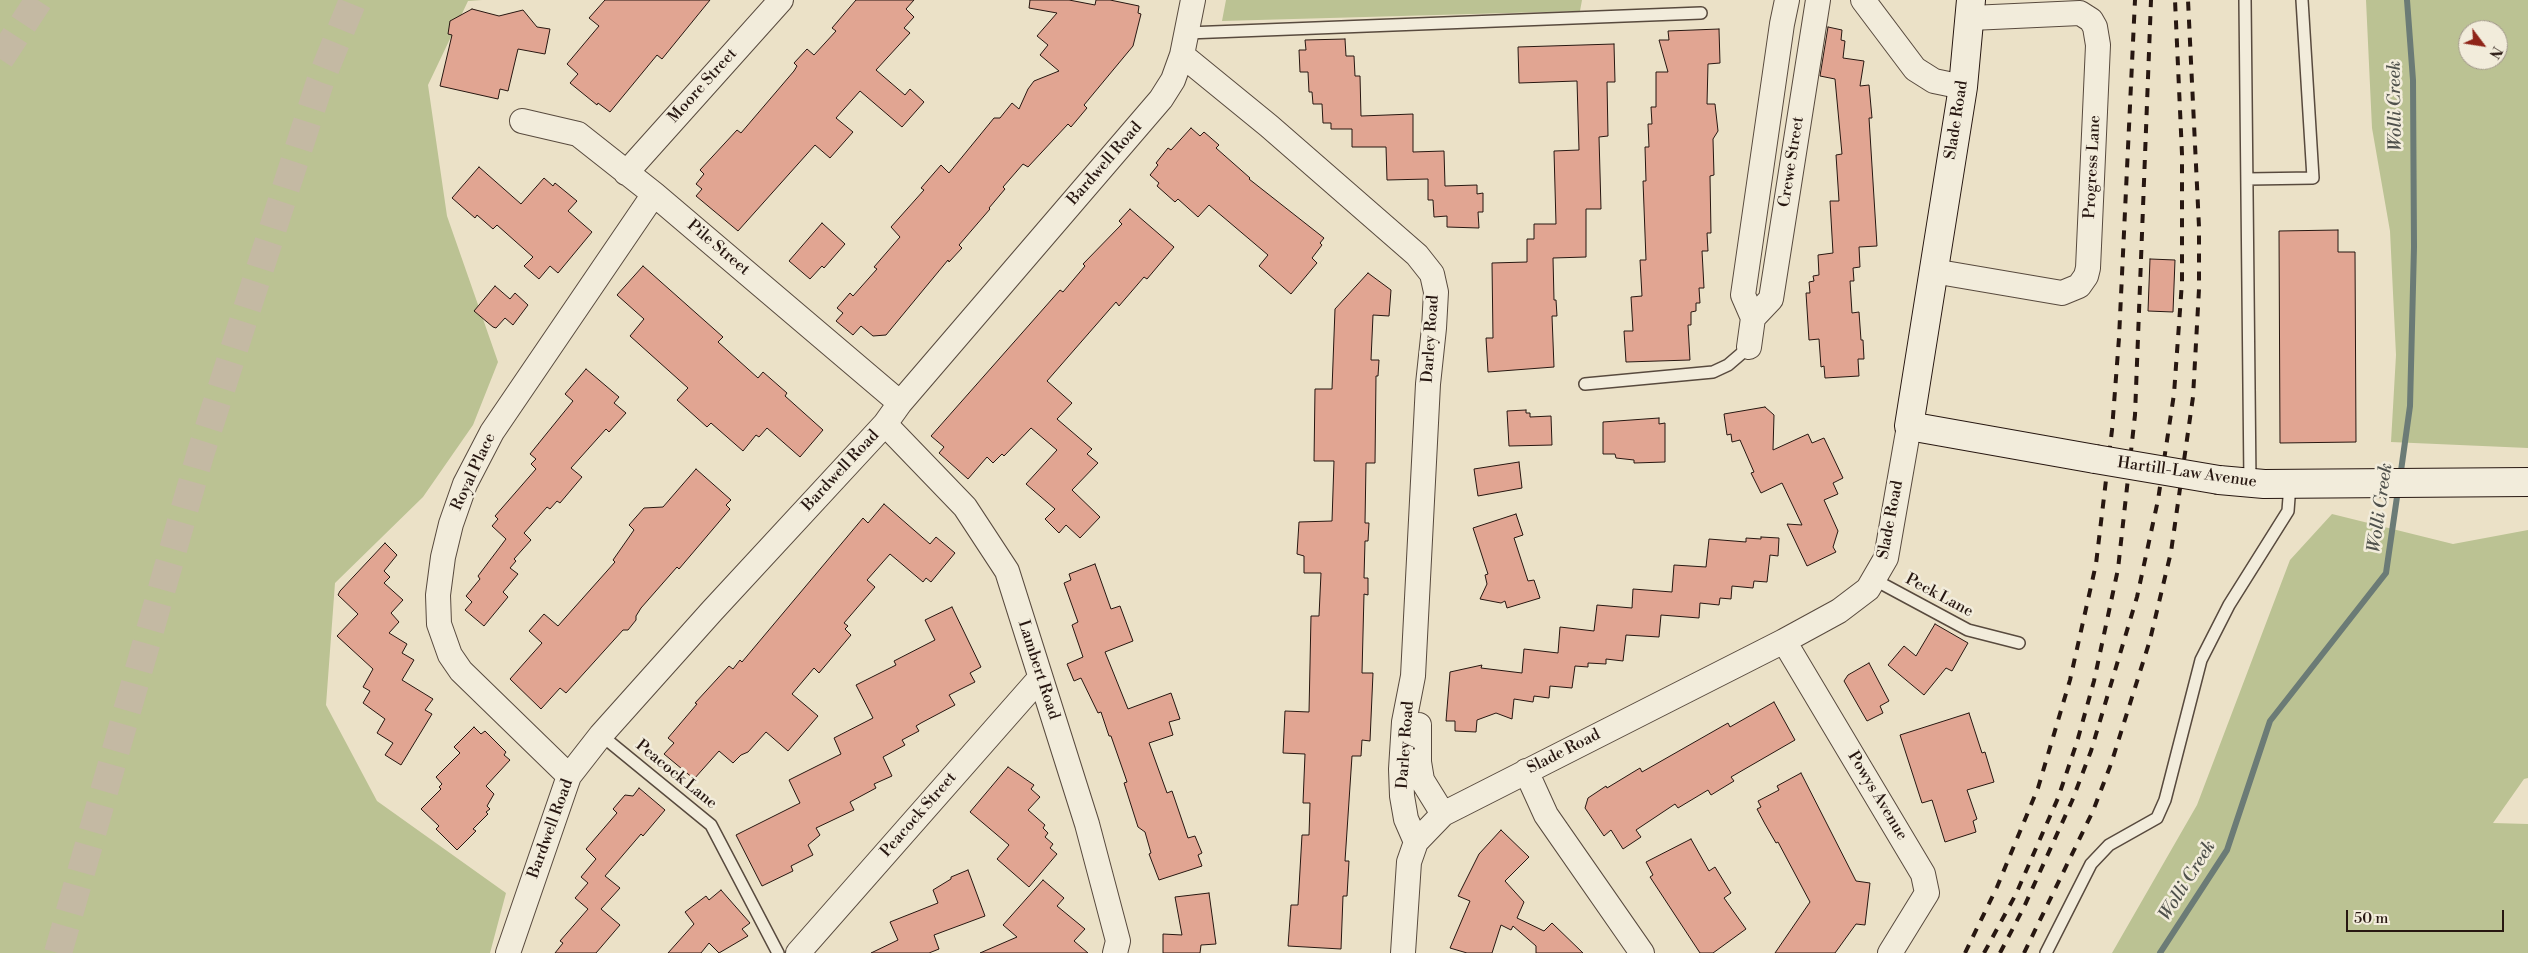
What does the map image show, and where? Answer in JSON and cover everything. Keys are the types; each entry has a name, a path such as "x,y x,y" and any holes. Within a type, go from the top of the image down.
{"main road":[{"name":"Slade Road","path":"1909,426 1963,87 1971,9"},
{"name":"Hartill-Law Avenue","path":"1909,426 2250,484 2528,482"}],"street":[{"name":"Moore Street","path":"626,173 781,0"},
{"name":"Bardwell Road","path":"508,953 569,776 601,735 885,424 900,403 1161,99 1173,80 1185,44 1193,0"},
{"name":"Crewe Street","path":"1787,0 1743,296 1753,318 1771,299 1818,0"},
{"path":"1863,0 1906,61 1914,69 1934,81 1963,87"},
{"name":"Progress Lane","path":"1933,272 2062,294 2079,286 2086,276 2088,268 2098,45 2095,27 2091,20 2080,13 1971,9"},
{"name":"Darley Road","path":"1185,44 1254,114 1417,255 1432,274 1436,292 1428,384 1413,676 1404,722 1401,778 1406,819 1416,842"},
{"name":"Pile Street","path":"522,121 578,134 654,194 900,403"},
{"name":"Royal Place","path":"569,776 461,671 450,655 439,624 438,595 443,557 451,524 465,484 492,432 654,194"},
{"path":"1748,347 1753,318"},
{"name":"Lambert Road","path":"885,424 965,507 1007,571 1094,851 1118,941 1114,953"},
{"name":"Slade Road","path":"1443,814 1784,641 1850,604 1868,589 1875,580 1886,558 1909,426"},
{"name":"Powys Avenue","path":"1784,641 1923,874 1927,893 1890,953"},
{"name":"Darley Road","path":"1413,676 1419,721 1419,762 1422,780 1443,814"},
{"name":"Peacock Street","path":"798,953 1040,678"},
{"path":"1526,771 1546,815 1642,953"},
{"path":"1403,953 1408,862 1416,842 1443,814"}],"lane":[{"path":"2245,0 2250,484"},
{"path":"2248,179 2313,178 2302,0"},
{"path":"1185,44 1702,13"},
{"path":"1585,384 1713,372 1728,365 1748,347"},
{"path":"2046,953 2091,864 2109,845 2157,818 2165,800 2201,660 2229,605 2288,511 2290,484"},
{"name":"Peck Lane","path":"1875,580 1968,630 2019,643"},
{"name":"Peacock Lane","path":"601,735 711,825 778,953"}],"green space":[{"path":"0,0 482,0 468,1 428,85 447,216 498,362 473,425 423,497 335,583 326,705 377,801 506,893 490,953 0,953"},
{"path":"1226,0 1582,0 1580,11 1222,21"},
{"path":"2366,0 2528,0 2528,448 2391,442 2396,355 2390,231 2372,128"},
{"path":"2332,514 2453,544 2528,530 2528,778 2524,779 2493,823 2528,824 2528,953 2112,953 2197,805 2290,560"}],"building":[{"path":"605,0 710,0 662,59 657,55 610,112 598,103 597,105 570,83 578,74 567,64 599,26 589,18"},
{"path":"856,0 914,0 906,9 914,17 904,28 910,33 876,70 905,95 910,89 924,102 902,127 860,91 836,118 853,132 830,158 815,145 738,231 696,196 702,189 696,184 704,174 700,170 737,130 741,133 794,71 797,66 794,63 807,49 814,55 836,31 832,28"},
{"path":"1030,0 1069,0 1095,5 1096,0 1110,0 1139,6 1138,13 1141,14 1133,46 1084,105 1087,108 1071,127 1068,124 1028,167 1023,164 1003,187 1005,189 990,209 959,245 962,248 949,262 948,260 886,335 873,336 861,326 853,335 836,321 843,313 837,308 850,293 853,296 877,269 874,267 900,237 891,227 924,190 921,188 941,165 949,173 994,118 1000,118 1012,103 1019,109 1028,89 1034,81 1059,71 1040,55 1048,45 1037,36 1057,13 1029,8"},
{"path":"472,9 499,16 523,10 537,27 550,29 545,54 518,49 508,91 500,89 498,99 440,86 452,35 448,34 450,21"},
{"path":"1828,27 1842,30 1841,40 1845,41 1843,58 1864,61 1860,86 1869,85 1872,118 1869,118 1877,246 1859,247 1860,267 1853,268 1854,281 1850,281 1852,313 1859,312 1861,340 1863,340 1864,359 1858,359 1859,376 1825,378 1824,366 1821,367 1819,339 1809,340 1806,293 1810,293 1809,282 1814,281 1813,276 1819,275 1818,255 1833,253 1830,201 1839,201 1836,155 1842,154 1835,79 1820,76"},
{"path":"1719,29 1720,63 1708,64 1707,104 1715,104 1718,131 1713,139 1714,175 1710,176 1711,233 1707,233 1708,251 1702,251 1704,288 1699,288 1700,303 1696,303 1696,311 1691,312 1691,325 1688,325 1690,360 1626,362 1624,331 1633,331 1631,297 1642,296 1640,260 1646,260 1643,181 1646,181 1645,147 1649,147 1648,124 1652,124 1651,107 1656,107 1656,72 1668,72 1659,40 1669,40 1668,31"},
{"path":"1345,39 1346,56 1354,56 1355,76 1360,76 1361,116 1413,114 1413,152 1444,151 1445,186 1477,185 1477,194 1483,193 1483,212 1478,212 1479,228 1447,227 1447,216 1434,217 1433,200 1428,200 1428,179 1387,180 1386,147 1352,147 1352,129 1331,129 1331,123 1323,123 1322,104 1313,104 1312,92 1309,92 1308,72 1300,72 1299,50 1306,50 1305,40"},
{"path":"1614,44 1615,82 1607,82 1608,136 1599,137 1601,209 1586,209 1586,257 1553,258 1554,300 1556,300 1557,316 1552,316 1554,367 1488,372 1486,338 1493,338 1492,263 1527,262 1527,239 1534,239 1534,224 1556,224 1554,151 1579,150 1577,81 1519,83 1518,47"},
{"path":"1191,128 1200,136 1204,132 1219,145 1216,148 1249,179 1324,238 1320,243 1322,245 1312,258 1317,263 1291,294 1259,266 1268,255 1209,205 1198,217 1178,199 1175,202 1157,186 1159,183 1150,175 1158,165 1156,163 1168,148 1171,150"},
{"path":"479,167 521,204 544,178 553,186 555,183 577,201 568,211 592,232 558,273 550,266 539,279 524,266 533,257 497,225 493,229 477,215 475,218 452,198"},
{"path":"1130,209 1174,247 1147,279 1144,277 1119,306 1116,302 1047,381 1072,403 1057,419 1092,449 1087,454 1098,463 1072,490 1100,517 1080,538 1066,525 1059,533 1045,519 1055,509 1026,484 1057,450 1031,428 1004,456 1002,454 993,463 987,457 968,479 939,453 944,447 931,436 1060,290 1063,292 1085,266 1083,264 1122,224 1119,221"},
{"path":"822,223 845,244 824,268 822,266 810,279 789,261"},
{"path":"2338,230 2338,252 2355,252 2356,442 2280,443 2279,231"},
{"path":"2150,259 2175,260 2173,312 2148,311"},
{"path":"643,266 723,337 718,342 758,378 763,372 787,393 785,396 823,430 800,457 767,428 759,437 756,435 743,451 711,423 707,427 677,400 688,388 630,336 644,319 617,295"},
{"path":"1368,273 1391,290 1389,316 1373,315 1371,360 1379,360 1378,376 1376,376 1375,463 1366,463 1365,523 1369,523 1368,541 1365,541 1364,578 1368,578 1368,595 1364,594 1362,673 1373,673 1370,741 1362,740 1361,756 1352,756 1345,861 1349,861 1347,896 1343,896 1341,949 1288,946 1291,905 1298,905 1302,835 1309,835 1310,803 1303,803 1305,754 1283,753 1285,711 1309,712 1311,616 1319,616 1321,573 1304,573 1304,556 1297,554 1299,522 1332,521 1334,461 1314,461 1315,389 1332,389 1335,309"},
{"path":"495,286 510,299 515,293 528,305 513,325 505,318 496,328 493,327 474,311"},
{"path":"586,369 619,397 614,403 626,413 609,432 606,429 571,468 582,477 560,503 557,501 550,509 547,507 524,533 531,540 514,559 516,561 510,568 518,574 503,592 508,597 484,626 465,610 472,602 466,596 480,579 478,576 506,539 492,526 498,519 495,516 536,469 531,464 536,459 530,454 573,401 565,394"},
{"path":"1765,407 1774,415 1773,450 1808,434 1812,443 1824,438 1843,478 1833,483 1838,494 1824,500 1838,531 1833,547 1836,552 1807,566 1787,524 1802,525 1782,483 1761,493 1751,473 1754,472 1740,440 1732,442 1731,434 1727,435 1724,414"},
{"path":"1526,410 1526,413 1530,413 1530,417 1551,416 1552,445 1509,446 1507,411"},
{"path":"1659,418 1659,424 1665,423 1665,462 1634,463 1634,460 1616,458 1615,454 1603,454 1603,422"},
{"path":"1519,462 1522,488 1478,496 1474,469"},
{"path":"696,469 731,500 726,505 730,509 679,569 677,567 641,608 636,616 636,620 628,630 623,630 566,693 560,688 541,709 510,679 542,643 529,631 544,614 558,626 615,562 613,560 634,530 629,525 644,508 663,507"},
{"path":"884,504 930,544 936,537 955,553 931,582 926,578 923,582 890,554 867,580 875,587 844,623 848,626 845,629 851,635 819,673 814,668 792,694 818,716 788,751 766,732 748,752 741,755 733,763 719,751 694,779 664,754 674,743 668,738 697,704 695,703 729,666 733,669 740,660 742,662 863,518 868,523"},
{"path":"1516,514 1523,535 1514,538 1528,581 1534,580 1540,598 1507,608 1505,601 1501,603 1480,599 1487,584 1485,575 1488,574 1473,528"},
{"path":"1761,537 1779,538 1778,556 1770,555 1767,582 1754,581 1753,588 1732,586 1731,599 1720,598 1719,605 1700,603 1699,618 1661,615 1659,637 1626,635 1623,661 1606,659 1606,664 1588,663 1588,667 1575,666 1572,688 1550,686 1549,698 1534,696 1533,702 1514,699 1512,719 1496,713 1477,720 1476,732 1455,731 1455,721 1446,721 1450,672 1482,665 1481,668 1522,673 1524,649 1558,653 1560,627 1594,631 1597,605 1632,608 1633,589 1672,592 1674,565 1706,567 1709,539 1746,542 1746,538 1761,539"},
{"path":"385,543 397,555 384,571 390,577 384,583 403,600 391,613 399,622 389,633 407,644 402,653 414,660 402,680 433,699 425,710 432,714 401,765 385,755 393,743 377,733 385,719 363,703 370,691 363,687 373,669 337,636 358,614 338,595 340,591"},
{"path":"1095,564 1111,609 1120,606 1133,641 1105,652 1128,709 1171,693 1180,719 1169,722 1173,735 1149,743 1167,793 1172,791 1188,838 1195,836 1202,853 1198,855 1202,866 1159,880 1149,854 1151,853 1145,832 1138,827 1124,783 1127,782 1101,712 1098,713 1081,678 1074,681 1067,664 1083,657 1072,625 1078,622 1064,583 1071,580 1069,574"},
{"path":"952,607 981,667 970,673 975,682 949,695 955,705 916,726 919,731 902,740 905,745 883,757 892,776 874,784 876,788 850,802 854,810 816,828 820,835 808,845 813,855 791,866 793,871 762,886 736,835 800,803 789,780 841,754 834,738 873,718 856,685 896,665 894,661 935,640 925,620"},
{"path":"1935,624 1968,643 1952,671 1946,668 1924,695 1888,665 1904,646 1916,656"},
{"path":"1869,663 1889,701 1880,706 1883,713 1867,721 1844,681 1848,675"},
{"path":"1774,702 1795,740 1731,777 1734,781 1711,795 1708,790 1678,808 1675,804 1636,830 1641,837 1623,849 1611,830 1604,836 1585,808 1588,798 1606,786 1607,788 1640,768 1642,772 1728,723 1730,727"},
{"path":"1969,713 1982,753 1985,752 1994,782 1967,790 1977,819 1973,821 1976,832 1945,842 1932,800 1922,803 1900,735"},
{"path":"474,727 481,734 485,731 506,752 504,755 510,760 486,786 494,794 487,806 490,809 486,812 488,814 473,829 476,831 457,850 436,829 439,826 421,809 441,789 439,787 442,784 436,777 460,753 454,747"},
{"path":"1008,767 1034,785 1031,789 1040,797 1028,810 1045,825 1043,828 1048,833 1045,837 1053,844 1050,848 1057,854 1029,887 997,859 1009,845 970,812"},
{"path":"1801,773 1856,881 1870,883 1865,925 1856,924 1835,953 1775,953 1810,902 1778,842 1776,843 1757,809 1761,807 1758,801 1779,790 1777,786"},
{"path":"639,788 665,810 643,836 641,834 605,876 620,888 601,909 620,925 596,953 555,953 563,943 560,941 588,909 575,898 588,883 581,877 596,859 586,849 617,813 613,809 625,795 633,796"},
{"path":"1501,830 1529,857 1505,881 1524,902 1517,918 1544,931 1552,923 1583,953 1536,953 1536,946 1513,926 1511,930 1501,925 1492,953 1467,953 1450,948 1470,901 1458,896 1479,854"},
{"path":"1691,839 1709,871 1715,867 1731,893 1724,898 1746,929 1713,953 1700,953 1650,877 1653,875 1646,862"},
{"path":"968,870 985,916 934,935 939,949 929,953 871,953 898,940 890,922 938,903 933,890 951,879 951,877"},
{"path":"1043,880 1064,898 1057,906 1085,929 1074,941 1088,953 980,953 1017,937 1003,925"},
{"path":"721,890 750,923 742,929 748,936 719,953 709,943 701,953 668,953 694,924 685,912 706,896 709,900"},
{"path":"1209,893 1216,944 1201,945 1200,953 1163,953 1163,934 1182,935 1175,897"}],"waterway":[{"name":"Wolli Creek","path":"2400,478 2410,406 2414,247 2413,80 2407,0"},
{"name":"Wolli Creek","path":"2160,953 2227,850 2270,721 2386,573 2398,490"}],"tunnel":[{"path":"0,59 39,0"},
{"path":"58,953 200,455 320,82 353,0"}],"railway":[{"path":"1965,953 1997,887 2038,788 2070,680 2096,564 2112,430 2119,338 2135,0"},
{"path":"1984,953 2016,894 2058,798 2077,742 2094,681 2118,569 2135,415 2151,0"},
{"path":"2000,953 2024,907 2072,801 2091,751 2137,597 2158,500 2174,394 2182,282 2182,154 2175,0"},
{"path":"2024,953 2093,811 2111,764 2150,640 2171,552 2193,397 2199,289 2199,227 2188,0"}]}
